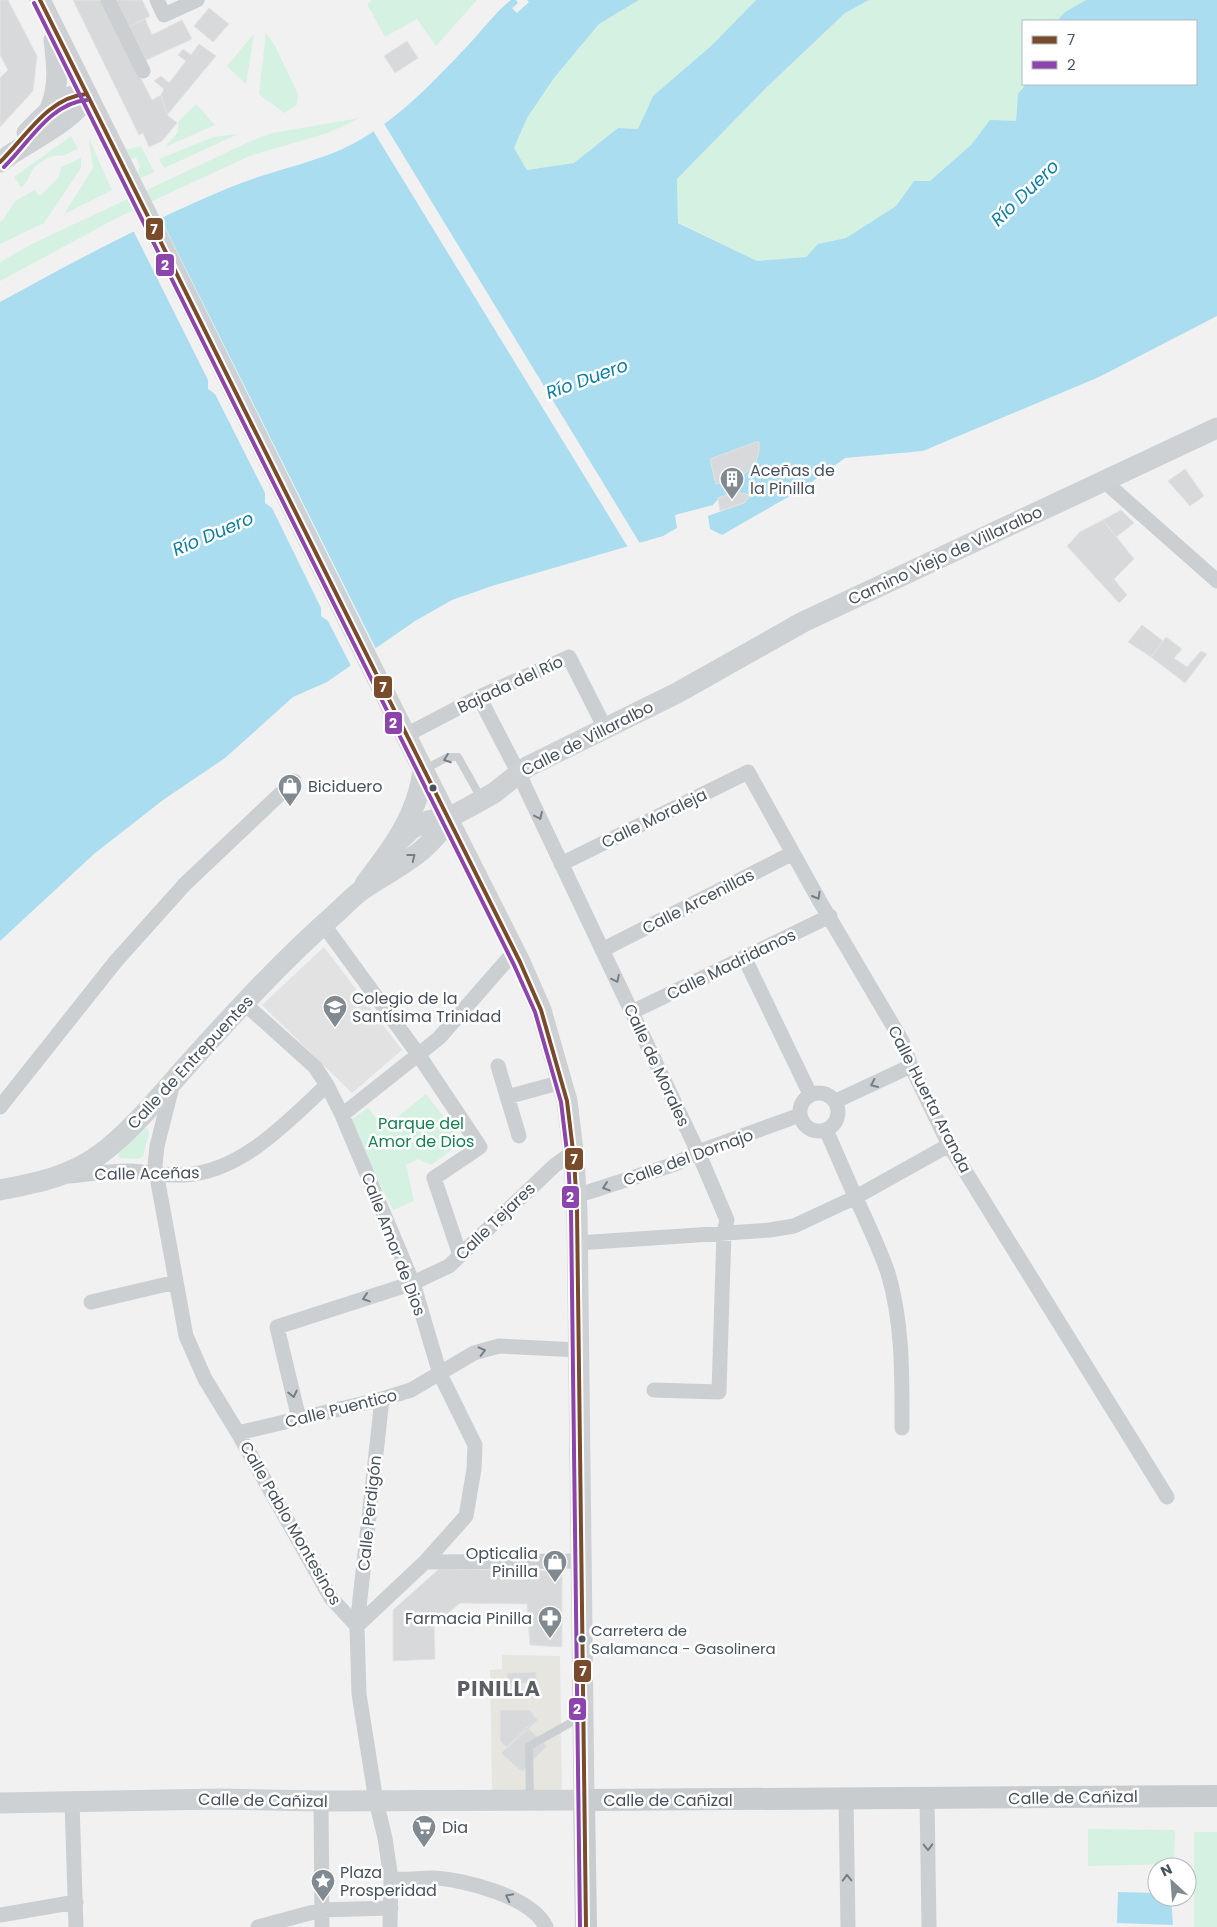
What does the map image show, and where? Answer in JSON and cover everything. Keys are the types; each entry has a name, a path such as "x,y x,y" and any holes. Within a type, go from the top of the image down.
{"main road":[{"path":"40,0 515,952 540,1010 562,1082 567,1101 573,1152 578,1243 586,1927"},
{"path":"52,24 57,76 54,117"},
{"path":"4,159 54,117 80,105 88,94"},
{"path":"54,117 86,119 99,124 106,131"},
{"name":"Camino Viejo de Villaralbo","path":"677,693 815,616 1217,428"},
{"name":"Calle de Villaralbo","path":"448,818 494,793 518,772 578,740 677,693"},
{"name":"Calle de Entrepuentes","path":"396,844 416,803 423,770"},
{"name":"Calle de Entrepuentes","path":"357,894 406,833 428,821 448,818"},
{"name":"Calle de Entrepuentes","path":"0,1190 58,1176 84,1165 105,1150 174,1080 244,1003 323,924 357,894 396,869 429,844 440,832 448,818"},
{"name":"Calle de Cañizal","path":"0,1802 219,1799 376,1801 1217,1796"}],"street":[{"path":"108,0 143,71"},
{"path":"157,0 164,15 197,0"},
{"path":"1104,481 1217,581"},
{"name":"Bajada del Río","path":"406,735 479,697 569,656 605,728"},
{"name":"Calle de Morales","path":"479,697 518,772 632,1012 698,1152 726,1220 724,1232 719,1392 654,1390"},
{"name":"Calle Moraleja","path":"561,864 748,772"},
{"name":"Calle Huerta Aranda","path":"748,772 902,1041 911,1066 949,1145 1167,1497"},
{"path":"0,1107 116,961 185,884 294,781"},
{"name":"Calle Arcenillas","path":"602,950 793,853"},
{"name":"Calle Madridanos","path":"632,1012 830,916"},
{"path":"323,924 418,1054 480,1147 434,1178 460,1255"},
{"path":"342,1115 439,1038 515,952"},
{"path":"744,958 810,1094"},
{"name":"Calle Amor de Dios","path":"244,1003 315,1067 327,1085 342,1115 413,1283 440,1374 475,1445 474,1469 466,1516 425,1562 357,1626"},
{"path":"498,1066 519,1136"},
{"path":"836,1102 911,1066"},
{"name":"Calle Pablo Montesinos","path":"174,1080 157,1146 156,1174 186,1336 205,1379 238,1433 331,1598 357,1626"},
{"path":"507,1097 562,1082"},
{"name":"Calle Aceñas","path":"58,1176 116,1171 184,1175 206,1172 247,1155 327,1085"},
{"path":"824,1093 836,1102 838,1118 826,1130 815,1131 805,1126 800,1116 802,1103 810,1094 824,1093"},
{"name":"Calle del Dornajo","path":"576,1196 675,1164 698,1152 800,1116"},
{"path":"826,1130 876,1242 888,1274 895,1304 901,1358 902,1428"},
{"path":"578,1243 770,1230 794,1226 856,1197 949,1145"},
{"name":"Calle Tejares","path":"299,1419 278,1327 413,1283 449,1266 554,1166 573,1152"},
{"path":"91,1302 176,1282"},
{"name":"Calle Puentico","path":"238,1433 382,1400 411,1390 474,1353 499,1346 579,1350"},
{"name":"Calle Perdigón","path":"357,1626 382,1400"},
{"path":"425,1562 581,1561"},
{"path":"357,1626 359,1694 376,1801 386,1838 391,1879 390,1927"},
{"path":"927,1798 929,1927"},
{"path":"846,1799 848,1927"},
{"path":"321,1801 322,1927"},
{"path":"72,1802 76,1927"},
{"path":"391,1879 434,1878 499,1892 529,1907 546,1927"},
{"path":"0,1915 76,1902"},
{"path":"258,1927 321,1910 391,1908"}],"lane":[{"path":"423,770 448,757 458,757 482,800"},
{"path":"530,1800 528,1746 583,1716"}],"shaded area":[{"name":"Colegio de la Santísima Trinidad","path":"324,947 402,1050 352,1093 262,1005"},
{"path":"502,1655 560,1656 562,1790 492,1790 490,1670 502,1669"}],"green space":[{"path":"372,0 477,0 436,46 417,19 385,37 367,4"},
{"path":"639,0 756,0 711,46 653,96 638,129 618,128 574,163 527,170 514,148 527,118 554,78 599,24"},
{"path":"869,0 1086,0 1065,12 1058,20 1022,20 1022,85 1025,85 1018,94 1016,121 990,121 971,145 930,181 914,181 896,206 846,238 818,244 806,257 757,261 678,222 677,179 767,87 845,13"},
{"path":"266,33 274,44 298,95 297,105 284,113 259,94"},
{"path":"254,34 246,84 227,66"},
{"path":"196,104 215,125 165,147 178,132 178,122"},
{"path":"360,118 328,133 252,155 115,219 0,281 0,262 34,243 251,141 272,133"},
{"path":"238,134 164,168 159,159 213,137"},
{"path":"71,136 78,149 62,156 50,157 42,161 33,169 27,181 21,187 14,177"},
{"path":"89,139 112,190 64,214 93,168"},
{"path":"141,146 154,172 141,178 138,171 140,166 136,157 130,160 125,150"},
{"path":"81,158 81,168 44,223 0,244 0,222 15,201 35,190 37,194 41,195 59,177 61,167"},
{"name":"Parque del Amor de Dios","path":"426,1094 463,1142 431,1165 418,1159 406,1165 414,1201 393,1210 349,1121 368,1108 384,1128"},
{"path":"144,1127 148,1129 149,1133 143,1156 138,1159 120,1158 118,1155 120,1151"},
{"path":"1088,1829 1175,1830 1174,1857 1147,1857 1147,1865 1088,1866"},
{"path":"1194,1832 1217,1832 1217,1927 1194,1927 1194,1907 1197,1907 1197,1857 1194,1857"}],"water":[{"name":"Río Duero","path":"511,0 639,0 599,24 554,78 527,118 514,148 527,170 574,163 618,128 638,129 653,96 711,46 756,0 869,0 845,13 767,87 677,179 678,223 757,261 806,257 818,244 846,238 896,206 914,181 930,181 971,145 990,120 1016,121 1018,94 1025,85 1197,85 1197,20 1058,20 1065,12 1086,0 1217,0 1217,316 1099,377 923,451 845,458 802,489 722,535 710,529 708,516 744,503 751,495 735,494 725,496 713,505 675,515 677,528 663,536 495,585 452,600 415,621 327,682 293,697 225,758 163,800 94,854 0,941 0,302 56,271 172,213 248,180 336,152 368,135 397,115 423,91"},
{"path":"1118,1892 1147,1893 1147,1907 1172,1907 1173,1925 1117,1923"}],"pier":[{"path":"516,0 527,0 529,2 517,13 512,8 518,3"},
{"path":"383,122 641,545 629,549 372,129"},
{"path":"160,217 377,651 352,668 328,621 321,616 321,608 272,508 265,503 265,493 215,394 208,389 208,380 133,230"}],"building":[{"path":"0,0 8,0 37,56 33,91 0,127 0,78 8,70 0,55"},
{"path":"73,0 101,0 152,100 161,95 167,115 177,123 162,141 149,147 143,133 139,135"},
{"path":"116,0 142,0 150,16 129,27"},
{"path":"209,8 229,24 213,42 194,26"},
{"path":"145,19 152,35 182,20 192,39 146,60 129,27"},
{"path":"407,41 418,58 395,73 384,56"},
{"path":"199,44 216,56 167,115 161,95 164,89 154,81 161,76 169,83 186,61 178,55 183,49 191,55"},
{"path":"759,442 759,452 754,467 734,481 716,484 710,459"},
{"path":"1185,469 1204,496 1190,506 1168,481"},
{"name":"Aceñas de la Pinilla","path":"736,492 751,495 744,503 720,511 718,498"},
{"path":"1121,510 1134,523 1116,537 1103,520"},
{"path":"1103,520 1134,559 1114,579 1127,595 1119,603 1067,546 1080,532"},
{"path":"1142,625 1163,641 1151,657 1128,642"},
{"path":"1166,637 1182,649 1174,658 1187,667 1201,651 1207,654 1185,683 1151,657"},
{"path":"439,1569 562,1571 562,1647 530,1645 527,1604 460,1603 434,1625 435,1659 393,1661 393,1610"},
{"path":"536,1672 537,1683 507,1684 507,1673"},
{"path":"500,1710 529,1710 538,1720 507,1748 500,1741"},
{"path":"527,1727 547,1746 522,1772 501,1753"}],"transit line":[{"name":"7","path":"40,0 520,962 541,1010 567,1101 574,1159 577,1210 586,1927"},
{"name":"2","path":"34,3 514,965 535,1012 561,1102 568,1160 571,1210 580,1927"},
{"name":"7","path":"0,162 49,110 61,102 87,94"},
{"name":"2","path":"4,167 51,116 62,108 87,100"}],"place":[{"name":"Aceñas de la Pinilla","path":"732,500"},
{"name":"Biciduero","path":"290,807"},
{"name":"Colegio de la Santísima Trinidad","path":"335,1028"},
{"name":"Opticalia Pinilla","path":"555,1583"},
{"name":"Farmacia Pinilla","path":"550,1639"},
{"name":"Carretera de Salamanca - Gasolinera","path":"582,1639"},
{"name":"Dia","path":"424,1848"},
{"name":"Plaza Prosperidad","path":"323,1902"}],"district":[{"name":"PINILLA","path":"499,1689"}]}
